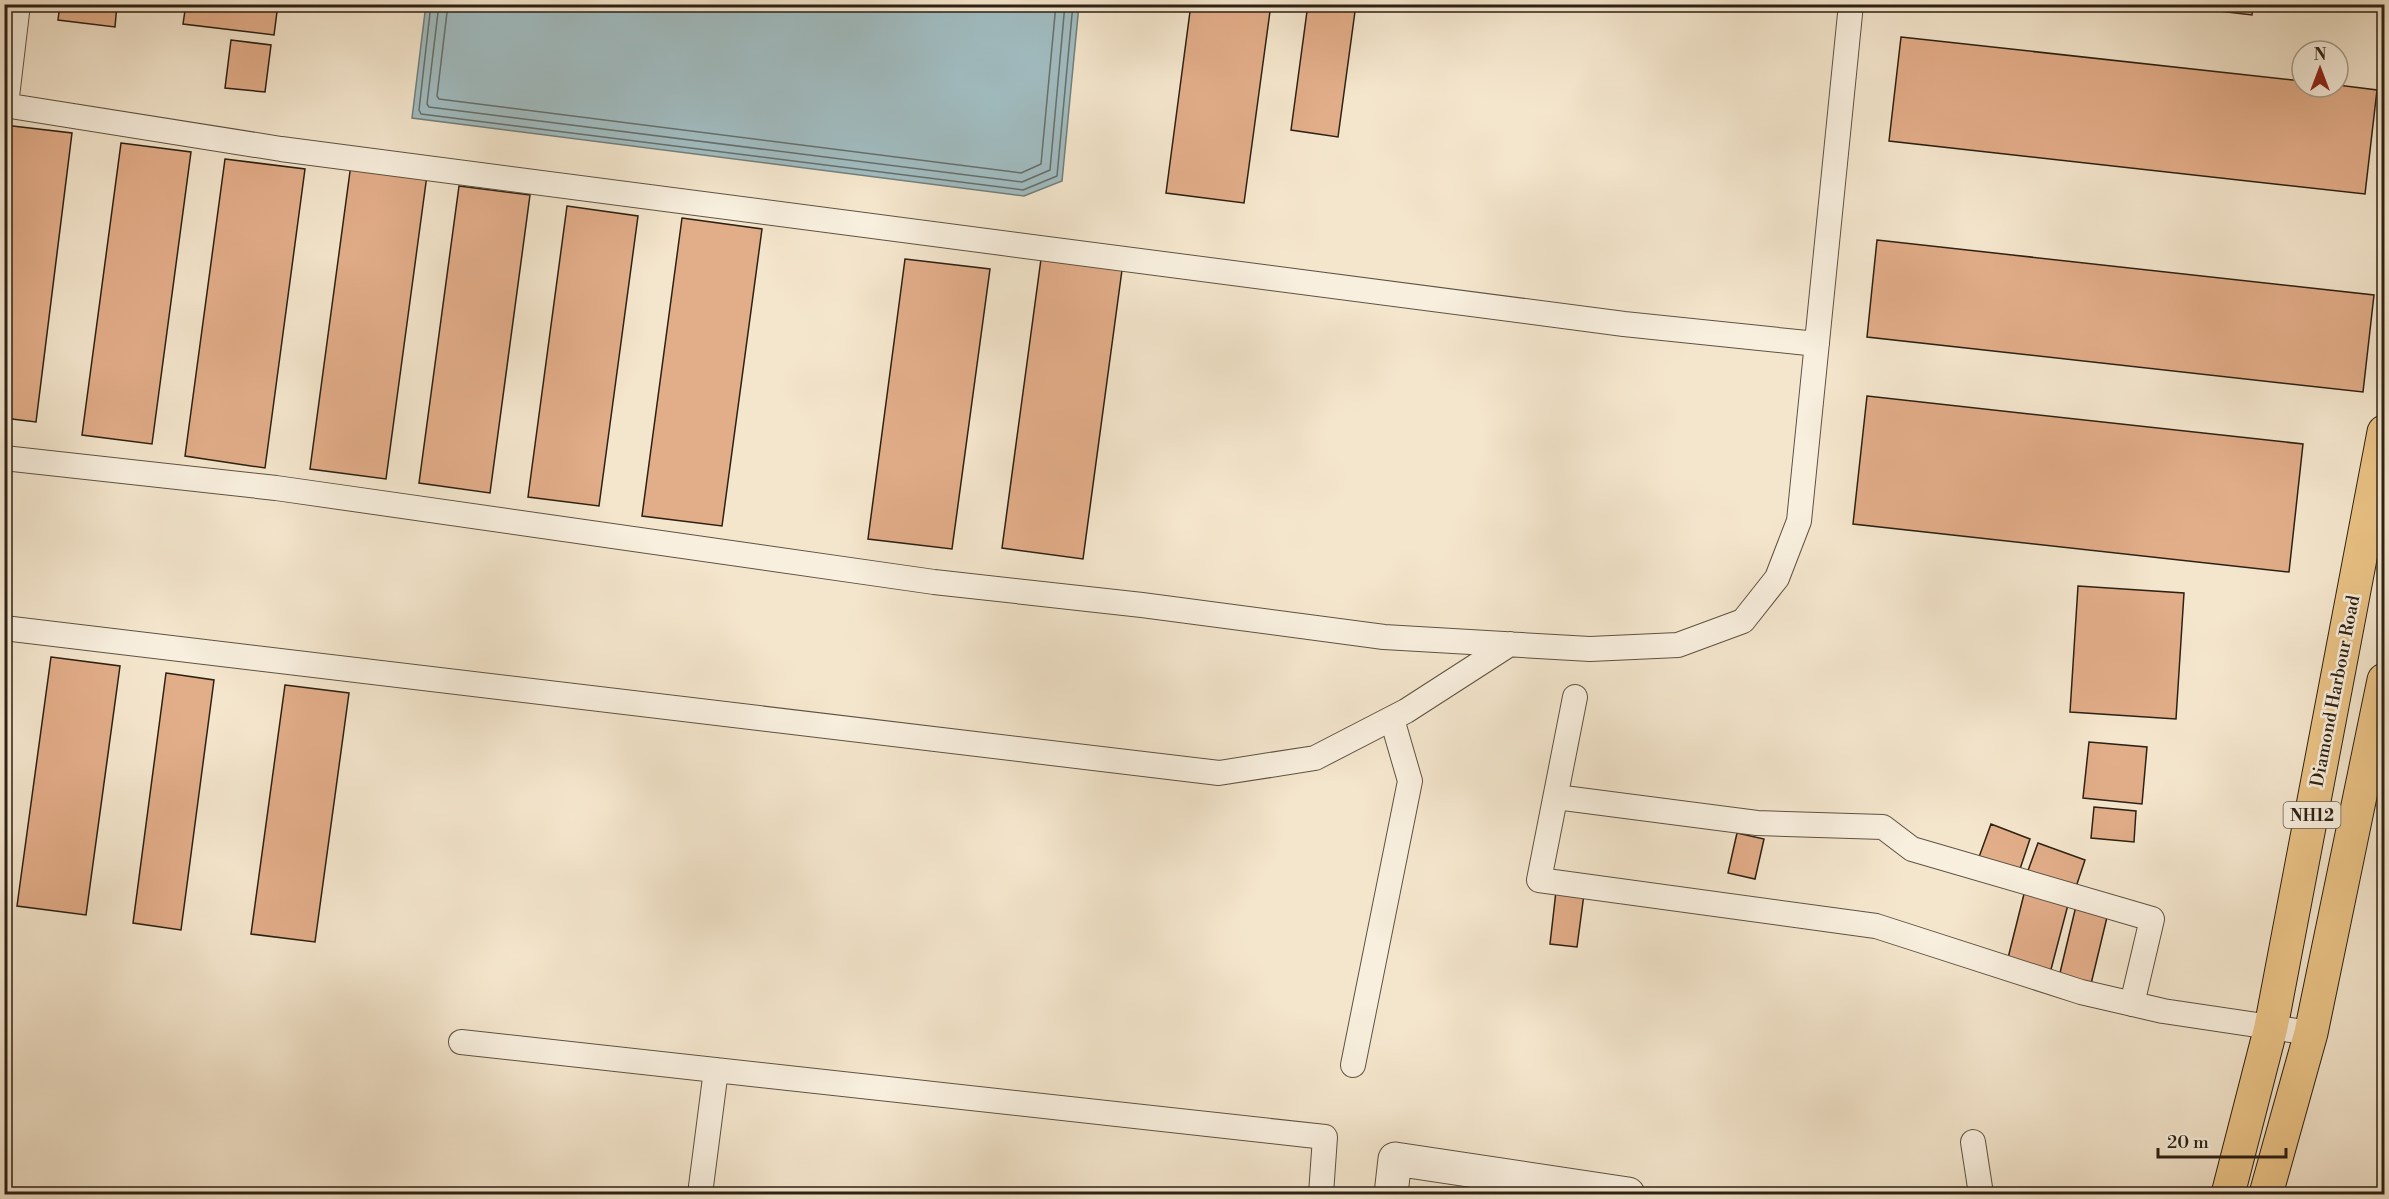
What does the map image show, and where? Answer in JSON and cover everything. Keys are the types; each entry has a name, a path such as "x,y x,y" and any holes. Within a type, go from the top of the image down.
{"highway":[{"name":"Diamond Harbour Road","path":"2228,1194 2271,1028 2385,432"},
{"path":"2266,1194 2311,1033 2385,680"}],"street":[{"path":"1391,1194 1395,1159 1628,1194"}],"lane":[{"path":"18,4 5,105 293,151 1624,324 1817,344"},
{"path":"4,458 276,488 934,582 1142,605 1384,637 1590,649 1678,645 1743,621 1777,578 1799,521 1851,4"},
{"path":"4,628 1219,772 1315,759 1392,719 1510,644"},
{"path":"1575,697 1539,880 1876,926 2082,992 2163,1011 2311,1033"},
{"path":"1353,1065 1410,781 1392,719"},
{"path":"1556,797 1757,823 1883,827 1912,849 2152,919 2132,1004"},
{"path":"461,1041 1325,1137 1322,1194"},
{"path":"700,1194 716,1070"},
{"path":"1973,1142 1981,1194"}],"water":[{"path":"426,4 1079,5 1062,181 1024,196 412,118"}],"building":[{"path":"60,4 117,4 115,27 58,20"},
{"path":"186,4 278,4 274,35 183,24"},
{"path":"1191,4 1271,4 1244,203 1166,193"},
{"path":"1308,4 1356,4 1338,137 1291,130"},
{"path":"2202,4 2253,4 2252,15 2202,9"},
{"path":"1901,37 2290,80 2290,99 2350,99 2350,87 2377,90 2365,194 1889,141"},
{"path":"231,40 271,45 265,92 225,88"},
{"path":"4,125 72,133 36,422 4,418"},
{"path":"121,143 191,152 152,444 82,435"},
{"path":"225,159 305,169 265,468 185,456"},
{"path":"351,164 427,175 386,479 310,469"},
{"path":"459,186 530,195 490,493 419,483"},
{"path":"567,206 638,216 599,506 528,497"},
{"path":"682,218 762,229 722,526 642,516"},
{"path":"1877,240 2374,295 2363,392 1867,337"},
{"path":"905,259 990,269 952,549 868,539"},
{"path":"1041,259 1122,270 1083,559 1002,548"},
{"path":"1867,396 2303,444 2289,572 1853,524"},
{"path":"2078,586 2184,593 2176,719 2070,712"},
{"path":"51,657 120,666 86,915 17,906"},
{"path":"166,673 214,680 181,930 133,923"},
{"path":"285,685 349,693 315,942 251,934"},
{"path":"2089,742 2147,747 2142,804 2083,798"},
{"path":"2094,807 2136,811 2134,842 2091,838"},
{"path":"1991,824 2030,839 2019,872 1979,857"},
{"path":"1737,833 1764,839 1755,879 1728,873"},
{"path":"2038,843 2085,860 2074,893 2026,876"},
{"path":"2025,890 2069,901 2049,977 2006,966"},
{"path":"1556,891 1584,894 1577,947 1550,944"},
{"path":"2076,906 2108,913 2091,984 2059,977"}]}
